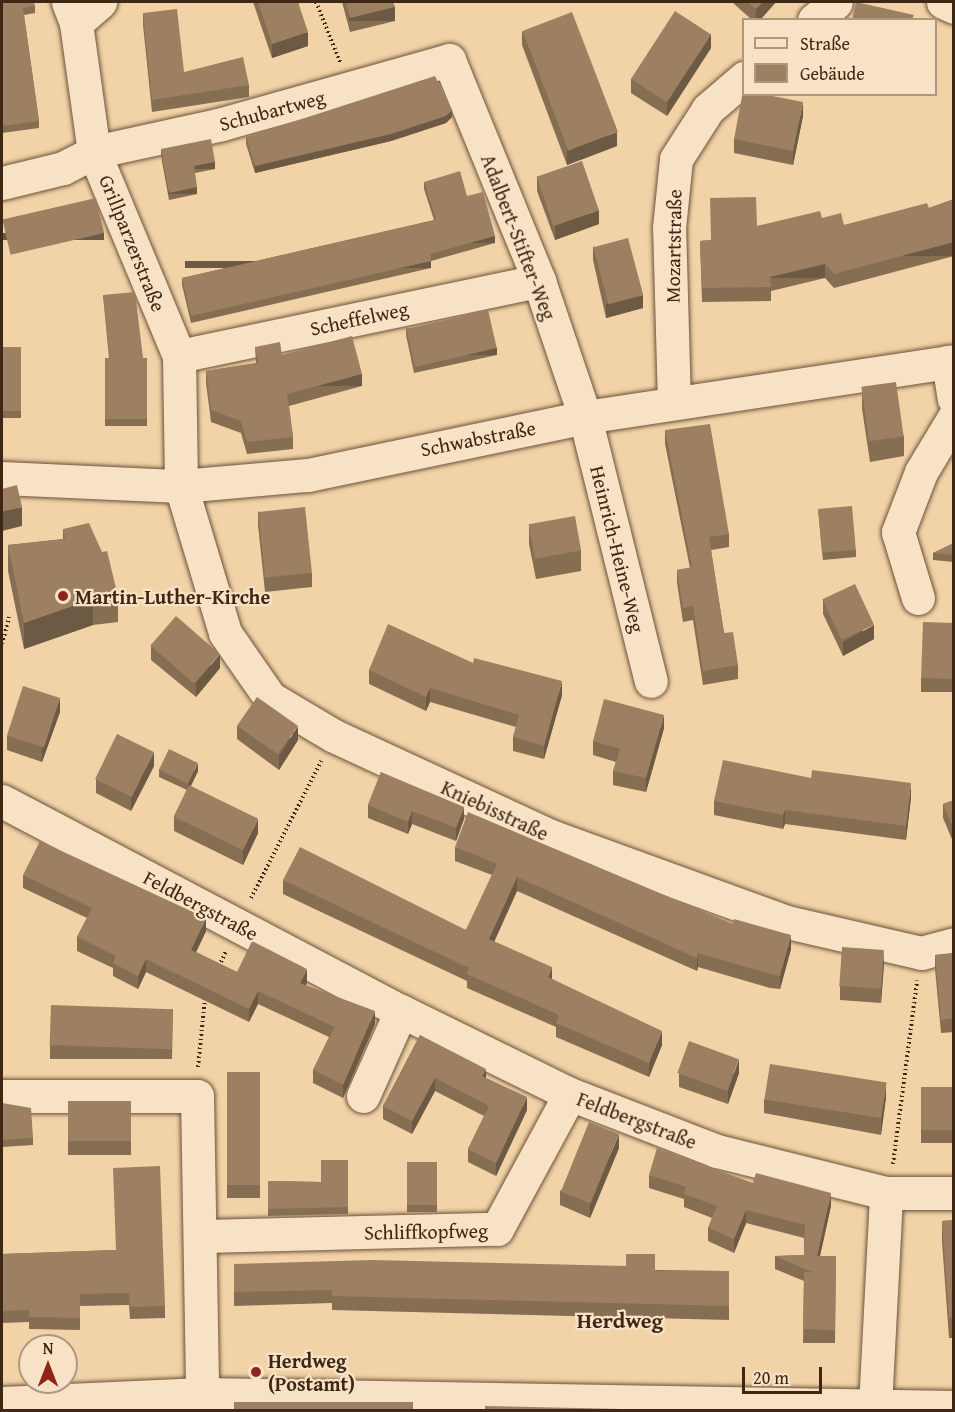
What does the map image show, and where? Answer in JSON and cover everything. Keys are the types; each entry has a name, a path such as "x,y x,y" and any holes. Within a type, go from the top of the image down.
{"street":[{"path":"72,12 100,2"},
{"path":"816,18 836,2"},
{"path":"943,2 954,7"},
{"name":"Grillparzerstraße","path":"72,12 94,152 179,356 181,486"},
{"name":"Schubartweg","path":"2,183 63,168 94,152 350,89 449,60"},
{"name":"Adalbert-Stifter-Weg","path":"449,60 539,280 585,417"},
{"name":"Mozartstraße","path":"674,403 669,228 676,159 708,109 742,80"},
{"name":"Scheffelweg","path":"179,356 539,280"},
{"path":"951,361 954,399"},
{"name":"Schwabstraße","path":"2,478 181,486 308,475 585,417 951,361"},
{"name":"Heinrich-Heine-Weg","path":"585,417 651,681"},
{"path":"918,598 898,532 921,472 954,417"},
{"name":"Kniebisstraße","path":"181,486 225,633 270,698 334,736 553,837 787,922 921,953 954,944"},
{"name":"Feldbergstraße","path":"2,801 401,1011 570,1094 717,1150 886,1193 954,1193"},
{"path":"363,1096 401,1011"},
{"name":"Schliffkopfweg","path":"201,1236 497,1229 570,1094"},
{"path":"2,1096 196,1096 201,1236 188,1400"},
{"path":"875,1406 886,1193"},
{"path":"2,1403 188,1400 714,1407 954,1407"}],"path":[{"path":"316,2 350,89"},
{"path":"2,644 9,617"},
{"path":"214,977 238,924 334,736"},
{"path":"886,1193 921,953"},
{"path":"196,1096 200,1009 209,988"}],"building":[{"path":"2,2 34,2 35,6 23,8 39,121 2,126"},
{"path":"258,2 298,2 308,32 272,44"},
{"path":"346,2 393,2 395,7 350,18"},
{"path":"747,2 763,2 756,9"},
{"path":"856,2 914,15 913,18 852,18"},
{"path":"177,9 184,72 243,57 249,85 152,100 143,13"},
{"path":"675,11 711,34 667,102 631,79"},
{"path":"572,12 618,131 568,150 523,31"},
{"path":"435,76 452,110 446,116 391,134 255,166 246,137"},
{"path":"742,96 772,96 803,102 793,151 734,139"},
{"path":"211,139 215,162 194,166 197,187 169,193 161,149"},
{"path":"582,161 599,210 554,226 537,177"},
{"path":"460,171 467,196 483,192 495,236 430,254 431,261 191,316 182,278 436,220 424,182"},
{"path":"756,197 757,226 820,211 822,218 841,213 844,225 927,203 929,208 954,199 954,242 834,274 825,264 770,277 771,287 702,288 700,241 711,240 710,198"},
{"path":"96,198 104,233 11,255 2,220"},
{"path":"628,238 643,295 608,304 593,247"},
{"path":"135,292 143,358 147,358 147,419 105,419 105,358 110,358 103,295"},
{"path":"488,310 497,348 415,367 406,329"},
{"path":"352,336 362,374 287,394 293,437 247,442 241,421 211,410 206,371 258,363 255,347 280,342 282,355"},
{"path":"2,347 21,347 21,411 2,411"},
{"path":"896,382 904,436 869,441 861,387"},
{"path":"710,424 729,534 709,537 724,633 733,632 738,665 703,671 693,606 683,608 677,570 692,567 665,430"},
{"path":"17,485 22,507 2,511 2,489"},
{"path":"852,506 856,550 822,553 818,509"},
{"path":"305,507 312,573 265,578 258,512"},
{"path":"575,516 581,550 535,559 529,524"},
{"path":"89,523 102,552 107,551 118,596 93,599 24,623 8,545 65,539 63,529"},
{"path":"954,543 954,555 933,553"},
{"path":"855,584 874,625 841,640 822,599"},
{"path":"176,616 220,654 194,683 150,645"},
{"path":"923,622 954,623 952,679 921,678"},
{"path":"388,624 473,663 474,658 562,681 544,746 513,737 519,715 430,688 426,697 369,670"},
{"path":"23,686 60,698 44,748 7,735"},
{"path":"257,697 298,726 278,754 237,726"},
{"path":"604,699 664,715 646,778 613,771 620,749 593,741"},
{"path":"117,734 154,752 132,797 95,779"},
{"path":"169,749 198,763 188,784 159,770"},
{"path":"723,760 811,778 812,770 911,783 906,826 785,810 783,815 714,801"},
{"path":"381,772 464,807 456,828 412,811 408,822 368,805"},
{"path":"189,785 258,819 243,850 174,816"},
{"path":"954,800 954,830 943,804"},
{"path":"468,812 733,924 734,919 791,935 780,976 698,953 697,958 517,877 489,939 552,967 548,977 662,1031 649,1063 556,1023 559,1015 467,974 469,968 283,880 300,847 466,930 497,864 455,847"},
{"path":"40,841 206,918 191,950 237,972 252,941 307,969 300,983 375,1011 343,1085 313,1070 335,1027 258,991 249,1009 146,959 138,976 113,963 116,956 77,937 92,908 23,875"},
{"path":"842,947 884,950 881,989 839,986"},
{"path":"954,953 954,1018 941,1020 935,955"},
{"path":"51,1005 173,1009 172,1049 50,1045"},
{"path":"420,1035 486,1069 482,1076 527,1097 496,1163 468,1149 489,1106 435,1078 412,1121 383,1106"},
{"path":"689,1041 739,1059 727,1091 677,1073"},
{"path":"770,1064 887,1082 881,1118 764,1100"},
{"path":"227,1072 260,1072 260,1185 227,1185"},
{"path":"921,1087 954,1087 954,1130 921,1130"},
{"path":"68,1101 131,1101 131,1141 68,1141"},
{"path":"2,1103 31,1108 33,1138 2,1140"},
{"path":"589,1122 619,1134 591,1204 561,1192"},
{"path":"657,1148 753,1183 756,1173 831,1193 817,1256 836,1256 835,1330 803,1329 804,1272 812,1272 775,1256 804,1255 805,1225 746,1210 734,1239 708,1228 717,1206 684,1194 686,1187 649,1175"},
{"path":"321,1160 348,1160 348,1207 268,1209 268,1181 321,1182"},
{"path":"407,1162 437,1162 437,1205 407,1205"},
{"path":"160,1166 165,1306 130,1307 129,1293 80,1294 80,1318 29,1317 29,1310 2,1311 2,1254 116,1250 113,1168"},
{"path":"954,1220 954,1318 949,1318 942,1221"},
{"path":"626,1254 655,1254 655,1271 729,1271 729,1306 332,1296 332,1290 234,1292 234,1264 372,1260 626,1266"},
{"path":"234,1402 413,1402 413,1410 234,1410"},
{"path":"485,1406 666,1410 485,1410"}],"place":[{"name":"Martin-Luther-Kirche","path":"63,596"},
{"name":"Herdweg (Postamt)","path":"256,1372"}],"district":[{"name":"Herdweg","path":"620,1321"}]}
